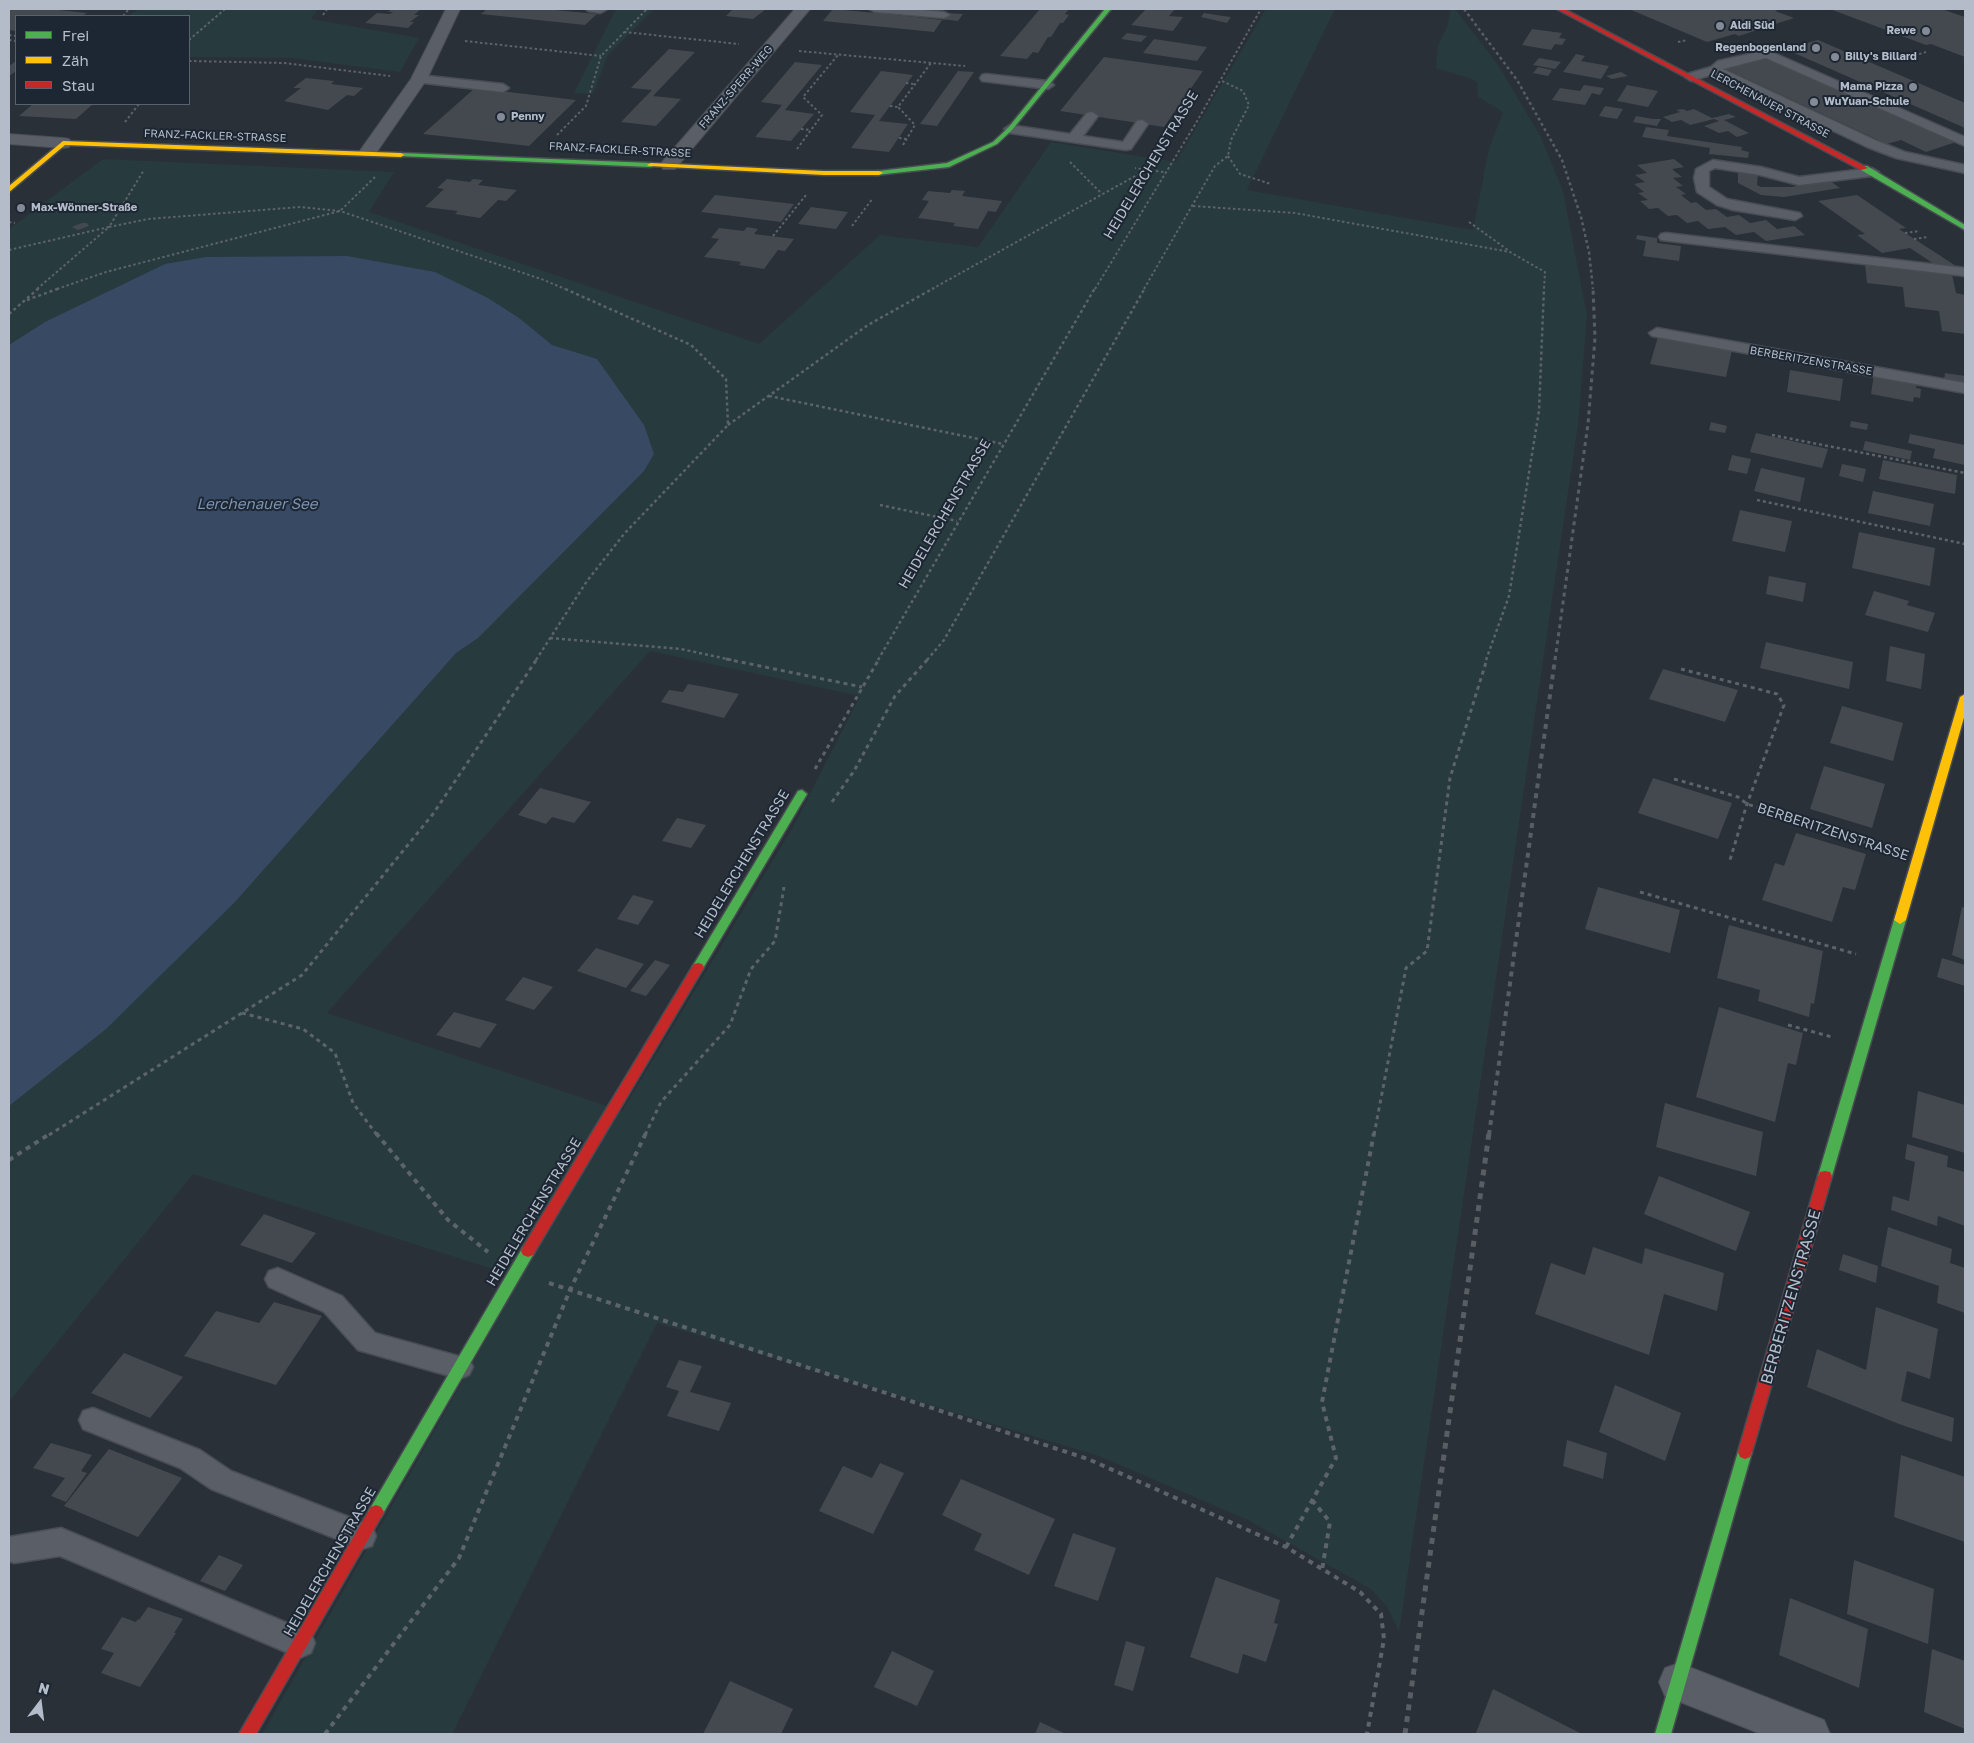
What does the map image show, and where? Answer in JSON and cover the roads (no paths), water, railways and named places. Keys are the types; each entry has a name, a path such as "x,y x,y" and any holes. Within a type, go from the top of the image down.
{"street":[{"path":"368,152 419,79 453,9"},
{"name":"FRANZ-SPERR-WEG","path":"669,165 803,9"},
{"name":"FRANZ-FACKLER-STRASSE","path":"64,143 368,152 824,173 867,174 950,165 995,143 1048,84 1108,9"},
{"name":"LERCHENAUER STRASSE","path":"1560,9 1872,172 1965,228"},
{"path":"9,139 64,143"},
{"path":"9,190 64,143"},
{"name":"BERBERITZENSTRASSE","path":"1663,1734 1965,696"},
{"name":"HEIDELERCHENSTRASSE","path":"247,1734 516,1272 802,794"},
{"path":"1679,1682 1810,1734"}],"lane":[{"path":"875,9 944,15"},
{"path":"1691,77 1715,70 1722,64 1767,54 1965,142"},
{"path":"1715,70 1872,144 1901,155 1965,169"},
{"path":"986,78 1048,84"},
{"path":"419,79 503,88"},
{"path":"1069,137 1086,115"},
{"path":"1010,128 1126,146 1137,123"},
{"path":"1950,135 1960,132 1965,134"},
{"path":"1795,216 1738,207 1722,202 1702,188 1700,178 1703,169 1713,164 1761,171 1799,180 1872,172"},
{"path":"1666,237 1965,272"},
{"name":"BERBERITZENSTRASSE","path":"1657,333 1965,388"},
{"path":"278,1279 333,1304 367,1342 460,1368"},
{"path":"93,1420 190,1460 220,1480 362,1536"},
{"path":"14,1549 61,1542 300,1643"}],"water":[{"name":"Lerchenauer See","path":"347,256 435,272 488,298 519,318 552,345 597,359 644,425 654,454 644,471 478,638 456,653 234,903 106,1029 9,1106 9,345 45,322 165,264 206,257"}],"railway":[{"path":"1464,9 1517,80 1562,160 1581,217 1589,252 1593,289"},
{"path":"1555,660 1588,424 1595,338 1593,288"},
{"path":"1489,1135 1555,659"},
{"path":"1405,1734 1489,1133"}],"place":[{"name":"Aldi Süd","path":"1720,26"},
{"name":"Rewe","path":"1926,31"},
{"name":"Regenbogenland","path":"1816,48"},
{"name":"Billy's Billard","path":"1835,57"},
{"name":"Mama Pizza","path":"1913,87"},
{"name":"WuYuan-Schule","path":"1814,102"},
{"name":"Penny","path":"501,117"},
{"name":"Max-Wönner-Straße","path":"21,208"}]}
